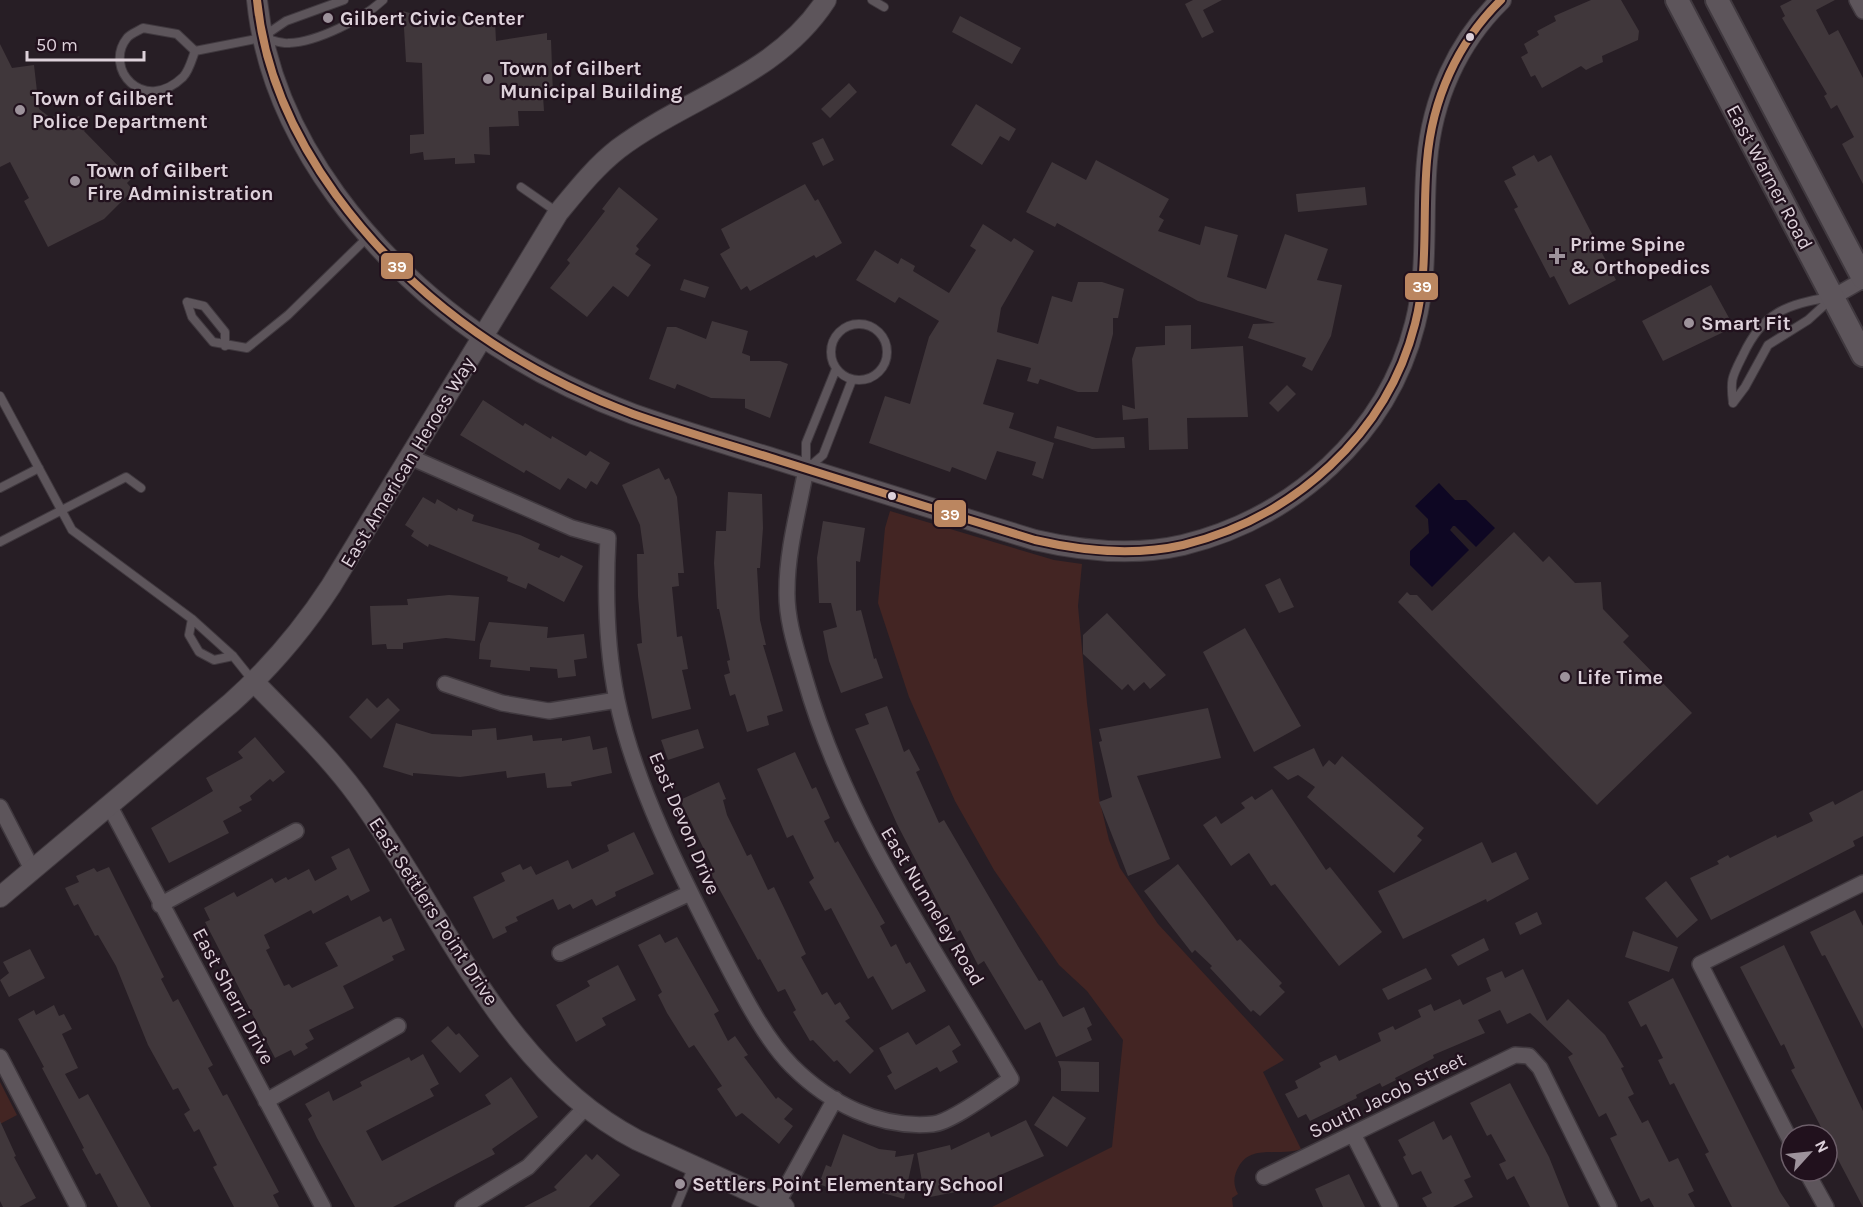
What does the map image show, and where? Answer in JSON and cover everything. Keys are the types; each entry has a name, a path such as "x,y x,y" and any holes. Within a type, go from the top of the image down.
{"main road":[{"name":"East Warner Road","path":"1677,0 1863,355"},
{"name":"East Warner Road","path":"1717,0 1863,279"}],"street":[{"path":"256,0 261,38 267,60 294,126 327,182 369,236 442,309 482,338 555,379 617,407 1035,540 1096,550 1138,550 1182,545 1258,518 1318,478 1365,427 1381,403 1407,353 1422,289 1427,162 1432,125 1441,93 1456,60 1473,31 1501,0"},
{"name":"East American Heroes Way","path":"0,897 254,682 312,615 558,213 600,165 619,148 766,62 805,28 826,0"},
{"path":"1857,0 1863,11"},
{"path":"1833,297 1863,279"},
{"name":"East Devon Drive","path":"410,457 572,528 608,538 605,595 617,700 644,789 690,893 746,1002 783,1055 813,1085 835,1100 869,1118 900,1123 936,1124 966,1109 1011,1079"},
{"name":"East Nunneley Road","path":"806,469 791,545 786,591 795,643 816,717 868,840 913,919 948,972 1011,1079"},
{"name":"East Settlers Point Drive","path":"254,682 358,795 471,975 551,1077 585,1108 616,1129 781,1205"},
{"path":"445,684 502,704 549,711 617,700"},
{"name":"East Sherri Drive","path":"109,805 160,905 323,1207"},
{"path":"0,807 32,869"},
{"path":"160,905 297,831"},
{"path":"1781,1123 1700,964 1863,883"},
{"path":"560,953 690,893"},
{"path":"266,1101 398,1026"},
{"name":"South Jacob Street","path":"1264,1177 1354,1136 1515,1055 1529,1056 1540,1068 1609,1207"},
{"path":"0,1057 78,1207"},
{"path":"781,1205 835,1100"},
{"path":"463,1207 528,1167 585,1108"},
{"path":"1354,1136 1390,1207"},
{"path":"1813,1183 1826,1207"}],"lane":[{"path":"261,38 286,21 344,0"},
{"path":"195,51 261,38 289,43 340,29 383,0"},
{"path":"872,0 884,7"},
{"path":"142,28 177,34 195,51 184,76 160,92 144,91 130,82 121,69 120,52 127,37 142,28"},
{"path":"521,187 558,213"},
{"path":"225,346 225,332 204,306 187,302 192,317 213,342 225,346 247,348 288,315 369,236"},
{"path":"1833,297 1808,320 1768,345 1745,387 1732,404 1730,380 1751,337 1761,323 1776,313 1799,303 1833,297"},
{"path":"806,469 806,443 836,369 831,350 837,333 844,328 861,323 878,330 887,346 885,364 871,378 852,380 836,369"},
{"path":"806,469 823,455 852,380"},
{"path":"0,396 72,530 192,619 233,656 254,682"},
{"path":"0,488 39,468"},
{"path":"0,542 126,477 141,488"},
{"path":"192,619 189,635 199,652 214,660 233,656"},
{"path":"676,1207 693,1166"}],"shaded area":[{"path":"1439,483 1455,500 1466,500 1495,528 1476,547 1453,526 1450,530 1469,550 1432,587 1410,565 1410,551 1429,533 1428,519 1415,506"},
{"path":"890,511 1054,560 1082,564 1078,606 1087,703 1099,798 1109,840 1120,868 1158,924 1284,1060 1263,1072 1301,1149 1259,1153 1244,1159 1235,1177 1238,1194 1232,1198 1233,1207 992,1207 1112,1147 1123,1040 1087,991 1059,965 994,870 955,801 909,697 878,603 885,528"},
{"path":"0,1082 17,1115 0,1124"}],"building":[{"path":"1193,0 1222,0 1203,10 1214,32 1202,38 1185,4"},
{"path":"1591,0 1621,0 1639,31 1638,40 1602,56 1603,62 1586,70 1581,66 1542,88 1535,75 1531,77 1521,57 1528,53 1524,44 1539,35 1537,31 1556,21 1554,16"},
{"path":"1792,0 1835,0 1816,10 1829,35 1838,30 1863,78 1863,184 1842,144 1854,137 1837,105 1831,109 1824,96 1827,94 1782,18 1785,16 1780,6"},
{"name":"Town of Gilbert Municipal Building","path":"403,11 423,17 425,12 495,21 496,41 547,33 547,40 551,40 553,95 543,96 544,111 518,111 519,126 489,127 490,155 474,154 475,163 455,164 455,158 424,160 423,152 410,154 410,135 424,134 422,63 406,62"},
{"path":"960,16 1021,48 1012,64 952,32"},
{"name":"Town of Gilbert Fire Administration","path":"0,44 12,68 34,65 39,109 51,118 64,111 69,121 79,116 89,126 84,131 131,179 127,183 133,190 104,219 48,247 24,201 29,198 10,162 0,167"},
{"path":"849,83 857,92 830,118 821,109"},
{"path":"976,104 1016,129 1009,141 1000,136 982,165 951,145"},
{"path":"823,138 834,160 823,166 812,143"},
{"path":"1534,155 1538,162 1551,155 1616,280 1569,305 1554,276 1550,278 1514,209 1518,207 1504,181 1516,175 1512,167"},
{"path":"1096,160 1169,199 1159,217 1164,220 1158,231 1200,245 1205,226 1238,235 1227,277 1266,289 1285,234 1328,249 1317,280 1342,285 1331,336 1312,371 1302,366 1306,358 1248,338 1253,324 1275,323 1198,301 1057,223 1055,227 1026,212 1052,162 1086,180"},
{"path":"805,184 815,201 818,199 842,243 816,258 814,255 750,291 747,286 741,290 720,254 730,248 721,229"},
{"path":"619,187 658,219 636,246 639,249 635,254 651,265 628,297 613,286 587,317 550,288 570,263 567,260 605,211 602,209"},
{"path":"1365,187 1367,205 1298,212 1296,194"},
{"path":"983,224 1011,242 1014,238 1034,251 1001,308 997,332 1038,344 1052,296 1072,302 1078,282 1102,282 1124,289 1118,318 1113,318 1113,334 1098,392 1078,392 1040,379 1038,384 1027,381 1031,368 997,359 983,404 1014,413 1009,428 1054,443 1043,479 1032,475 1036,462 997,451 986,480 952,467 950,472 869,443 885,396 910,404 929,337 939,321 899,297 895,303 856,280 875,250 898,264 901,258 915,266 913,271 949,293 976,250 970,246"},
{"path":"684,279 709,287 705,298 680,290"},
{"path":"1711,285 1734,327 1663,361 1642,321"},
{"path":"712,321 748,331 742,353 750,356 750,361 780,361 788,364 770,418 745,408 745,399 711,398 677,384 675,389 649,379 667,327 676,327 706,339"},
{"path":"1191,325 1191,349 1243,346 1248,417 1187,418 1188,449 1149,450 1148,418 1123,420 1122,405 1135,409 1132,359 1136,347 1165,345 1165,326"},
{"path":"1287,385 1296,394 1278,412 1269,403"},
{"path":"483,400 523,426 525,423 586,456 590,451 610,463 597,485 591,481 586,489 568,478 560,490 526,470 524,473 460,435"},
{"path":"1057,426 1096,438 1124,437 1125,448 1092,449 1054,438"},
{"path":"659,468 665,480 669,478 677,497 684,573 678,573 679,586 672,587 677,637 682,636 688,669 682,670 691,709 652,719 637,644 642,643 637,554 644,554 640,525 622,485"},
{"path":"728,492 762,494 763,528 760,568 757,568 760,620 766,645 763,645 783,711 767,716 769,725 747,732 735,694 730,696 724,675 730,673 727,661 730,660 719,609 717,609 714,563 716,531 726,531"},
{"path":"423,497 435,504 437,499 457,511 458,508 474,515 472,521 520,535 540,544 538,549 559,558 561,555 583,566 564,602 528,583 526,589 507,581 508,577 429,544 428,547 411,536 414,531 405,525"},
{"path":"823,521 865,528 860,562 856,561 856,611 861,610 874,659 876,658 883,678 841,693 829,661 823,631 837,627 831,603 819,603 817,558"},
{"name":"Life Time","path":"1514,532 1543,562 1549,556 1575,583 1601,582 1603,609 1629,636 1623,642 1692,713 1597,805 1398,602 1407,592 1410,595 1417,595 1432,611"},
{"path":"1280,578 1294,607 1279,613 1265,585"},
{"path":"449,595 479,597 475,641 446,638 403,643 403,649 387,649 386,644 372,645 370,606 408,605 407,599"},
{"path":"1107,613 1166,675 1150,689 1144,682 1134,691 1128,684 1122,690 1083,654 1083,635"},
{"path":"489,622 548,627 547,638 584,634 587,658 574,660 576,676 558,678 557,669 530,667 530,671 490,667 491,660 479,659 480,644"},
{"path":"1245,628 1301,726 1254,752 1203,652"},
{"path":"367,698 377,708 388,698 400,710 371,739 349,717"},
{"path":"887,706 904,752 909,749 920,770 916,772 939,823 944,820 1019,948 1039,981 1042,980 1063,1017 1084,1007 1092,1025 1087,1028 1092,1040 1056,1057 1040,1022 1025,1030 984,961 978,965 960,930 957,932 949,915 945,917 897,824 855,729 869,724 865,714"},
{"path":"1208,708 1221,758 1137,776 1170,859 1128,876 1099,802 1112,797 1099,742 1102,741 1099,729"},
{"path":"396,723 432,734 472,736 472,730 496,728 497,740 532,735 533,741 562,738 562,741 590,736 593,750 607,747 612,773 571,782 572,786 547,788 545,773 507,778 506,771 460,777 413,773 413,776 383,767"},
{"path":"698,729 704,748 668,760 661,740"},
{"path":"255,737 285,772 273,782 270,779 250,796 252,800 239,807 242,811 223,821 229,833 169,863 151,828 213,791 206,778 243,758 238,752"},
{"path":"1314,748 1323,767 1329,760 1335,765 1342,756 1424,828 1417,836 1422,840 1394,873 1307,797 1315,787 1298,775 1288,780 1273,767"},
{"path":"795,752 812,789 816,787 830,818 824,821 835,843 838,841 885,923 880,926 891,947 896,944 906,964 910,962 926,991 892,1010 873,976 868,979 831,908 825,911 809,882 814,878 793,835 787,838 757,769"},
{"path":"719,782 726,799 723,800 727,815 747,856 751,854 768,890 774,887 806,954 801,957 822,995 827,992 835,1005 840,1002 850,1018 845,1021 874,1051 850,1074 837,1060 834,1062 813,1040 810,1041 793,1012 796,1010 785,989 778,992 711,874 715,872 680,800"},
{"path":"1272,789 1326,870 1330,867 1382,932 1339,966 1275,884 1271,886 1249,853 1231,866 1203,825 1216,816 1221,824 1245,808 1241,803 1252,796 1255,800"},
{"path":"1863,790 1863,836 1853,841 1855,846 1711,920 1690,878 1719,864 1717,861 1728,855 1730,858 1776,835 1777,838 1813,821 1809,813 1833,801 1835,805"},
{"path":"634,832 654,874 615,892 616,896 596,906 592,899 573,909 570,904 558,910 553,899 516,917 518,921 505,927 507,932 493,939 473,897 505,881 501,873 520,864 523,870 531,866 536,875 568,860 572,869 609,851 607,845"},
{"path":"1482,842 1492,863 1516,852 1529,879 1487,902 1486,899 1403,939 1378,891"},
{"path":"349,848 370,891 351,901 348,895 313,914 311,910 264,935 270,948 266,950 284,986 289,984 292,988 338,966 325,943 380,916 383,922 391,918 405,950 392,956 394,960 343,986 354,1008 309,1030 314,1039 305,1044 308,1048 294,1056 291,1050 275,1058 205,922 210,920 204,908 234,892 237,897 272,878 275,883 286,877 288,880 309,869 315,881 337,869 331,857"},
{"path":"1178,864 1237,941 1240,939 1282,983 1279,986 1285,992 1260,1016 1253,1010 1251,1012 1210,968 1212,966 1195,950 1192,953 1144,891"},
{"path":"109,867 164,977 161,979 173,1002 178,999 213,1065 208,1068 223,1096 227,1094 279,1192 273,1195 279,1207 234,1207 213,1167 217,1165 199,1129 194,1132 184,1114 190,1110 178,1088 173,1090 148,1045 116,966 98,935 95,936 78,904 74,906 65,888 79,882 76,876 94,868 97,872"},
{"path":"1666,881 1698,920 1677,938 1645,898"},
{"path":"1855,910 1863,926 1863,1029 1825,955 1822,956 1810,932"},
{"path":"1537,912 1542,924 1520,935 1515,923"},
{"path":"1633,931 1678,947 1669,972 1625,957"},
{"path":"660,934 665,943 677,937 719,1011 714,1014 728,1041 735,1036 748,1055 744,1057 776,1099 778,1097 793,1109 784,1119 793,1126 779,1144 742,1113 736,1117 717,1089 722,1086 694,1045 689,1048 667,1013 658,995 662,992 638,945"},
{"path":"1484,938 1489,950 1458,966 1451,955"},
{"path":"1784,945 1863,1111 1863,1207 1839,1161 1839,1123 1819,1123 1791,1070 1795,1068 1784,1044 1781,1046 1740,967"},
{"path":"30,949 45,978 9,997 0,980 9,973 3,962"},
{"path":"618,965 636,1000 602,1018 606,1025 576,1042 556,1005 590,986 587,981"},
{"path":"1426,968 1432,979 1388,1000 1382,989"},
{"path":"1523,969 1547,1021 1568,999 1605,1035 1624,1067 1621,1068 1634,1094 1628,1097 1642,1123 1648,1120 1669,1162 1678,1158 1694,1191 1688,1194 1695,1207 1654,1207 1649,1198 1641,1202 1610,1138 1617,1135 1606,1113 1599,1117 1568,1057 1573,1054 1530,1013 1507,1024 1500,1010 1478,1020 1485,1033 1433,1055 1434,1058 1395,1078 1396,1080 1382,1087 1380,1083 1356,1095 1357,1098 1310,1121 1306,1114 1298,1118 1285,1094 1298,1088 1295,1081 1321,1067 1319,1063 1336,1055 1339,1061 1381,1041 1378,1033 1393,1026 1395,1030 1421,1017 1418,1010 1431,1004 1434,1011 1460,999 1463,1005 1491,991 1486,978 1502,971 1505,978"},
{"path":"1673,978 1780,1192 1790,1207 1732,1207 1705,1154 1709,1152 1674,1083 1670,1085 1658,1060 1663,1058 1646,1024 1641,1027 1628,1002"},
{"path":"54,1005 59,1016 64,1014 72,1029 62,1034 78,1068 65,1074 79,1099 88,1094 151,1207 118,1207 100,1173 96,1175 82,1149 84,1148 18,1019 34,1010 36,1015"},
{"path":"949,1025 961,1045 952,1051 958,1062 940,1072 937,1067 895,1090 887,1076 892,1073 879,1048 908,1032 916,1045"},
{"path":"448,1026 456,1035 459,1033 479,1056 460,1073 431,1041"},
{"path":"423,1054 439,1084 430,1089 434,1096 366,1131 382,1161 491,1104 485,1095 511,1077 538,1117 492,1149 495,1154 393,1207 355,1207 317,1138 308,1119 312,1116 305,1104 329,1091 333,1101 362,1086 360,1082 409,1057 411,1061"},
{"path":"1058,1061 1099,1062 1099,1092 1061,1091 1061,1069"},
{"path":"1510,1083 1549,1157 1569,1207 1530,1207 1514,1176 1507,1180 1499,1164 1506,1161 1491,1134 1487,1136 1470,1103"},
{"path":"1053,1096 1086,1118 1067,1147 1034,1125"},
{"path":"1026,1120 1044,1156 966,1190 925,1198 917,1153 950,1145 951,1150 989,1132 991,1137"},
{"path":"0,1121 16,1156 14,1157 36,1198 19,1207 3,1207 0,1201"},
{"path":"1434,1121 1443,1140 1451,1135 1471,1177 1464,1180 1473,1197 1453,1207 1427,1207 1422,1198 1432,1193 1421,1171 1412,1175 1403,1157 1406,1155 1398,1140"},
{"path":"843,1134 879,1149 896,1151 895,1157 914,1154 904,1199 838,1180 834,1190 819,1184 826,1165 831,1167"},
{"path":"586,1154 592,1160 597,1154 620,1175 589,1207 524,1207 557,1190 554,1187"},
{"path":"1349,1174 1365,1207 1323,1207 1315,1189"}],"transit line":[{"name":"39","path":"257,0 266,52 283,102 307,150 336,195 398,267 468,327 506,352 589,396 687,432 1035,540 1109,551 1146,550 1183,545 1223,532 1262,515 1297,492 1330,466 1358,436 1382,402 1402,364 1415,324 1424,263 1427,161 1434,116 1449,74 1460,54 1485,17 1501,0"}],"place":[{"name":"Gilbert Civic Center","path":"328,18"},
{"name":"Town of Gilbert Municipal Building","path":"488,79"},
{"name":"Town of Gilbert Police Department","path":"20,110"},
{"name":"Town of Gilbert Fire Administration","path":"75,181"},
{"name":"Prime Spine & Orthopedics","path":"1557,256"},
{"name":"Smart Fit","path":"1689,323"},
{"name":"Life Time","path":"1565,677"},
{"name":"Settlers Point Elementary School","path":"680,1184"}]}
